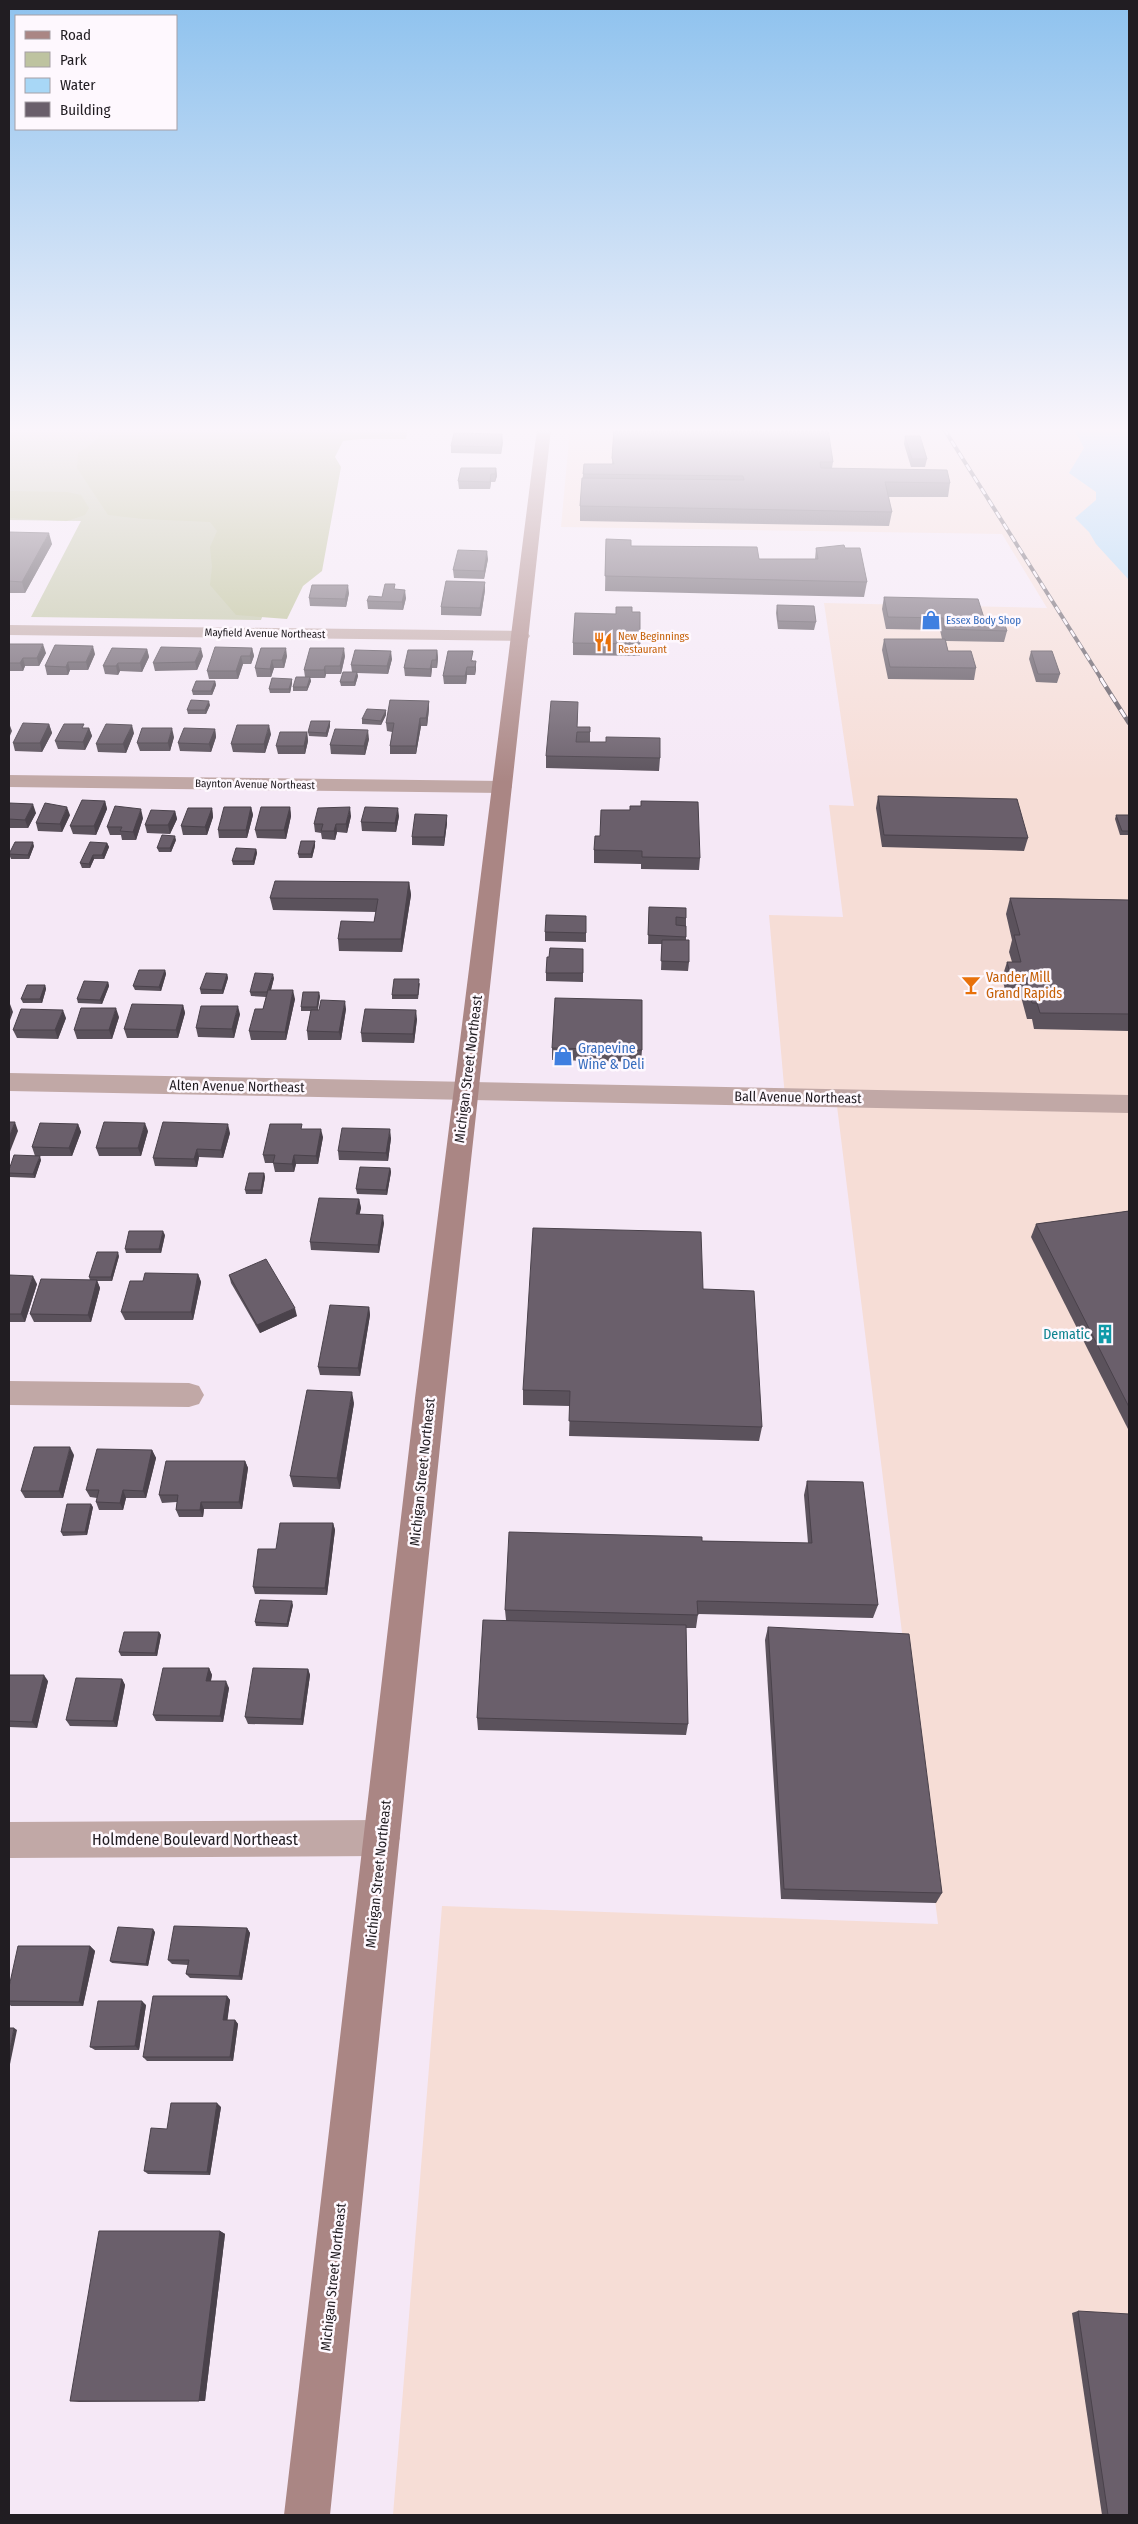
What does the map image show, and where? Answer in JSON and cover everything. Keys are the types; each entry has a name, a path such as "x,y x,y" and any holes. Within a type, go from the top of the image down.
{"main road":[{"name":"Michigan Street Northeast","path":"307,2515 466,1090 531,547"}],"street":[{"name":"Mayfield Avenue Northeast","path":"9,630 521,636"},
{"name":"Baynton Avenue Northeast","path":"9,781 502,787"},
{"name":"Alten Avenue Northeast","path":"9,1082 466,1090"},
{"name":"Ball Avenue Northeast","path":"466,1090 1129,1104"},
{"path":"9,1393 189,1395"},
{"name":"Holmdene Boulevard Northeast","path":"9,1840 382,1838"}],"shaded area":[{"path":"1010,547 1129,547 1129,2515 393,2515 442,1906 938,1924 836,1098 785,1097 769,915 843,917 829,805 854,806 824,603 1047,608"}],"green space":[{"path":"68,547 288,547 261,620 31,617"},
{"path":"210,547 326,547 322,571 303,586 287,619 236,615 210,585 212,567"}],"water":[{"path":"1099,547 1129,547 1129,580"}],"building":[{"path":"9,547 41,547 22,582 9,581"},
{"path":"606,547 757,547 759,559 818,559 816,548 845,547 860,548 867,582 605,576"},
{"path":"458,550 487,551 484,571 453,570"},
{"path":"446,581 485,582 480,608 441,607"},
{"path":"385,584 395,584 394,589 405,590 402,602 367,601 369,596 382,597"},
{"path":"312,585 348,585 345,599 309,598"},
{"path":"884,597 978,599 984,618 1003,619 1007,631 945,629 943,618 888,617"},
{"path":"777,605 814,606 816,622 778,621"},
{"path":"616,607 632,607 632,612 640,612 640,644 573,643 575,613 616,614"},
{"path":"884,639 945,639 948,651 971,651 976,668 890,667"},
{"path":"9,644 43,644 37,658 23,658 20,663 9,663"},
{"path":"55,645 93,646 86,662 68,662 66,667 45,666"},
{"path":"161,647 201,648 195,662 153,663"},
{"path":"215,647 252,648 250,656 241,656 236,671 207,671"},
{"path":"112,648 147,649 140,663 118,663 116,666 103,666"},
{"path":"261,648 286,648 282,660 272,660 270,669 255,668"},
{"path":"310,648 344,648 340,666 325,666 324,670 304,670"},
{"path":"355,650 391,651 387,666 351,665"},
{"path":"408,650 437,650 436,660 432,660 430,669 404,668"},
{"path":"448,651 473,651 471,661 476,661 475,667 467,667 465,676 443,676"},
{"path":"1031,651 1052,651 1060,674 1038,674"},
{"path":"343,672 357,672 354,682 340,682"},
{"path":"296,677 310,677 307,687 293,687"},
{"path":"272,678 292,679 289,689 269,689"},
{"path":"196,681 215,681 211,691 192,691"},
{"path":"191,700 209,701 205,710 187,710"},
{"path":"390,700 429,701 426,718 420,718 416,746 390,746 394,723 386,723"},
{"path":"551,701 578,702 577,727 590,727 590,732 577,732 576,742 606,742 606,737 660,738 660,758 546,756"},
{"path":"367,709 386,710 381,721 362,719"},
{"path":"311,721 330,721 326,733 308,732"},
{"path":"23,723 49,724 40,743 13,743"},
{"path":"64,724 84,724 82,728 89,728 83,742 55,741"},
{"path":"106,724 132,725 123,744 96,744"},
{"path":"237,725 269,725 264,744 231,744"},
{"path":"142,728 172,728 168,743 137,743"},
{"path":"184,728 215,729 209,744 178,743"},
{"path":"335,729 368,730 364,746 330,745"},
{"path":"280,732 307,732 304,746 276,746"},
{"path":"878,796 1017,799 1028,838 884,835"},
{"path":"82,800 105,801 94,826 70,826"},
{"path":"641,801 698,802 700,858 642,857 642,851 594,850 595,836 600,836 601,810 630,810 630,806 641,806"},
{"path":"9,803 33,804 25,820 9,819"},
{"path":"45,803 67,807 60,824 36,823"},
{"path":"115,806 141,809 133,832 120,831 122,827 107,827"},
{"path":"224,807 251,807 246,830 218,830"},
{"path":"261,807 290,807 284,830 255,830"},
{"path":"350,807 346,824 336,824 334,831 321,831 323,824 314,824 318,808"},
{"path":"365,807 398,808 395,823 361,822"},
{"path":"188,808 212,808 205,827 181,826"},
{"path":"151,810 175,811 168,825 145,825"},
{"path":"415,814 447,815 444,837 412,837"},
{"path":"1116,815 1129,815 1129,831 1122,831"},
{"path":"162,835 175,836 170,848 157,848"},
{"path":"301,841 315,841 311,854 298,854"},
{"path":"15,842 33,842 28,855 9,854"},
{"path":"90,842 107,843 102,855 93,855 89,864 80,863"},
{"path":"236,848 256,849 253,861 232,861"},
{"path":"275,881 409,882 401,939 338,939 341,921 374,922 378,899 270,898"},
{"path":"1010,898 1129,900 1129,1014 1040,1013 1037,1003 1032,1003 1025,977 1011,977 1007,962 1021,962 1014,935 1020,935"},
{"path":"649,907 686,908 686,918 676,917 676,925 686,926 686,937 648,935"},
{"path":"546,915 586,916 586,933 545,932"},
{"path":"662,940 689,940 689,962 661,961"},
{"path":"550,948 583,949 583,973 546,973 547,957 549,957"},
{"path":"139,970 165,970 159,987 133,986"},
{"path":"206,973 227,974 222,990 200,989"},
{"path":"255,973 273,974 267,992 250,992"},
{"path":"394,979 419,979 418,995 392,995"},
{"path":"84,981 108,982 100,1000 77,999"},
{"path":"27,985 45,985 40,999 21,999"},
{"path":"268,990 293,990 285,1032 249,1031 255,1009 263,1009"},
{"path":"303,992 319,992 317,1007 301,1007"},
{"path":"555,998 642,1000 642,1050 552,1048"},
{"path":"321,1000 345,1001 339,1032 307,1031 311,1010 319,1010"},
{"path":"132,1004 183,1005 176,1030 124,1029"},
{"path":"201,1006 238,1006 232,1029 196,1028"},
{"path":"81,1008 116,1008 109,1030 74,1030"},
{"path":"21,1009 63,1010 55,1030 13,1030"},
{"path":"365,1009 416,1010 413,1034 361,1033"},
{"path":"9,1122 15,1122 9,1137"},
{"path":"104,1122 145,1123 138,1148 96,1148"},
{"path":"163,1122 228,1124 221,1150 197,1149 194,1159 153,1158"},
{"path":"40,1123 78,1124 69,1148 32,1147"},
{"path":"270,1124 302,1124 301,1129 321,1129 316,1156 294,1155 292,1164 273,1163 275,1155 263,1155"},
{"path":"342,1128 390,1129 386,1153 338,1151"},
{"path":"14,1155 40,1156 33,1174 9,1173"},
{"path":"360,1167 390,1168 386,1190 356,1189"},
{"path":"249,1173 264,1173 261,1190 245,1190"},
{"path":"319,1198 359,1199 356,1214 383,1215 378,1245 310,1242"},
{"name":"Dematic","path":"1129,1211 1129,1407 1036,1224"},
{"path":"533,1228 701,1232 703,1289 754,1291 762,1427 569,1421 570,1391 523,1390"},
{"path":"129,1231 163,1231 159,1249 125,1249"},
{"path":"97,1252 118,1252 111,1277 89,1277"},
{"path":"266,1259 295,1308 257,1325 229,1275"},
{"path":"145,1273 198,1274 191,1312 121,1312 130,1281 143,1281"},
{"path":"9,1275 33,1276 21,1314 9,1314"},
{"path":"41,1279 97,1280 88,1315 30,1314"},
{"path":"330,1305 369,1307 358,1368 318,1367"},
{"path":"307,1390 352,1392 337,1478 290,1476"},
{"path":"34,1447 70,1447 59,1491 21,1491"},
{"path":"97,1449 152,1450 143,1491 123,1490 120,1503 96,1502 99,1490 86,1490"},
{"path":"166,1461 245,1461 239,1502 201,1502 200,1510 176,1510 178,1495 159,1495"},
{"path":"807,1481 863,1482 878,1605 697,1601 698,1615 505,1610 509,1532 702,1537 702,1541 812,1543"},
{"path":"67,1504 91,1504 85,1532 61,1532"},
{"path":"280,1523 333,1523 325,1588 253,1587 258,1549 276,1549"},
{"path":"260,1600 292,1601 287,1624 255,1622"},
{"path":"483,1620 686,1625 688,1724 477,1718"},
{"path":"768,1627 909,1634 942,1893 784,1889"},
{"path":"124,1632 159,1632 155,1653 119,1652"},
{"path":"163,1668 209,1668 206,1681 226,1681 220,1716 153,1715"},
{"path":"253,1668 308,1669 301,1719 245,1717"},
{"path":"9,1675 44,1675 32,1722 9,1721"},
{"path":"76,1678 122,1679 113,1721 66,1720"},
{"path":"174,1926 247,1928 239,1976 186,1974 189,1960 168,1960"},
{"path":"118,1927 153,1929 146,1964 110,1961"},
{"path":"18,1946 90,1946 79,2002 9,2001 9,1987"},
{"path":"153,1996 227,1996 223,2020 235,2020 230,2057 143,2057"},
{"path":"98,2001 142,2001 135,2046 90,2047"},
{"path":"9,2028 14,2028 9,2054"},
{"path":"171,2103 217,2103 207,2172 144,2171 151,2128 167,2129"},
{"path":"99,2231 220,2231 199,2401 70,2401"},
{"path":"1078,2311 1129,2314 1129,2515 1108,2515"}],"railway":[{"path":"1018,547 1102,680"},
{"path":"1101,679 1129,723"}],"place":[{"name":"Essex Body Shop","path":"931,620"},
{"name":"New Beginnings Restaurant","path":"603,642"},
{"name":"Vander Mill Grand Rapids","path":"971,985"},
{"name":"Grapevine Wine & Deli","path":"563,1056"},
{"name":"Dematic","path":"1105,1334"}]}
